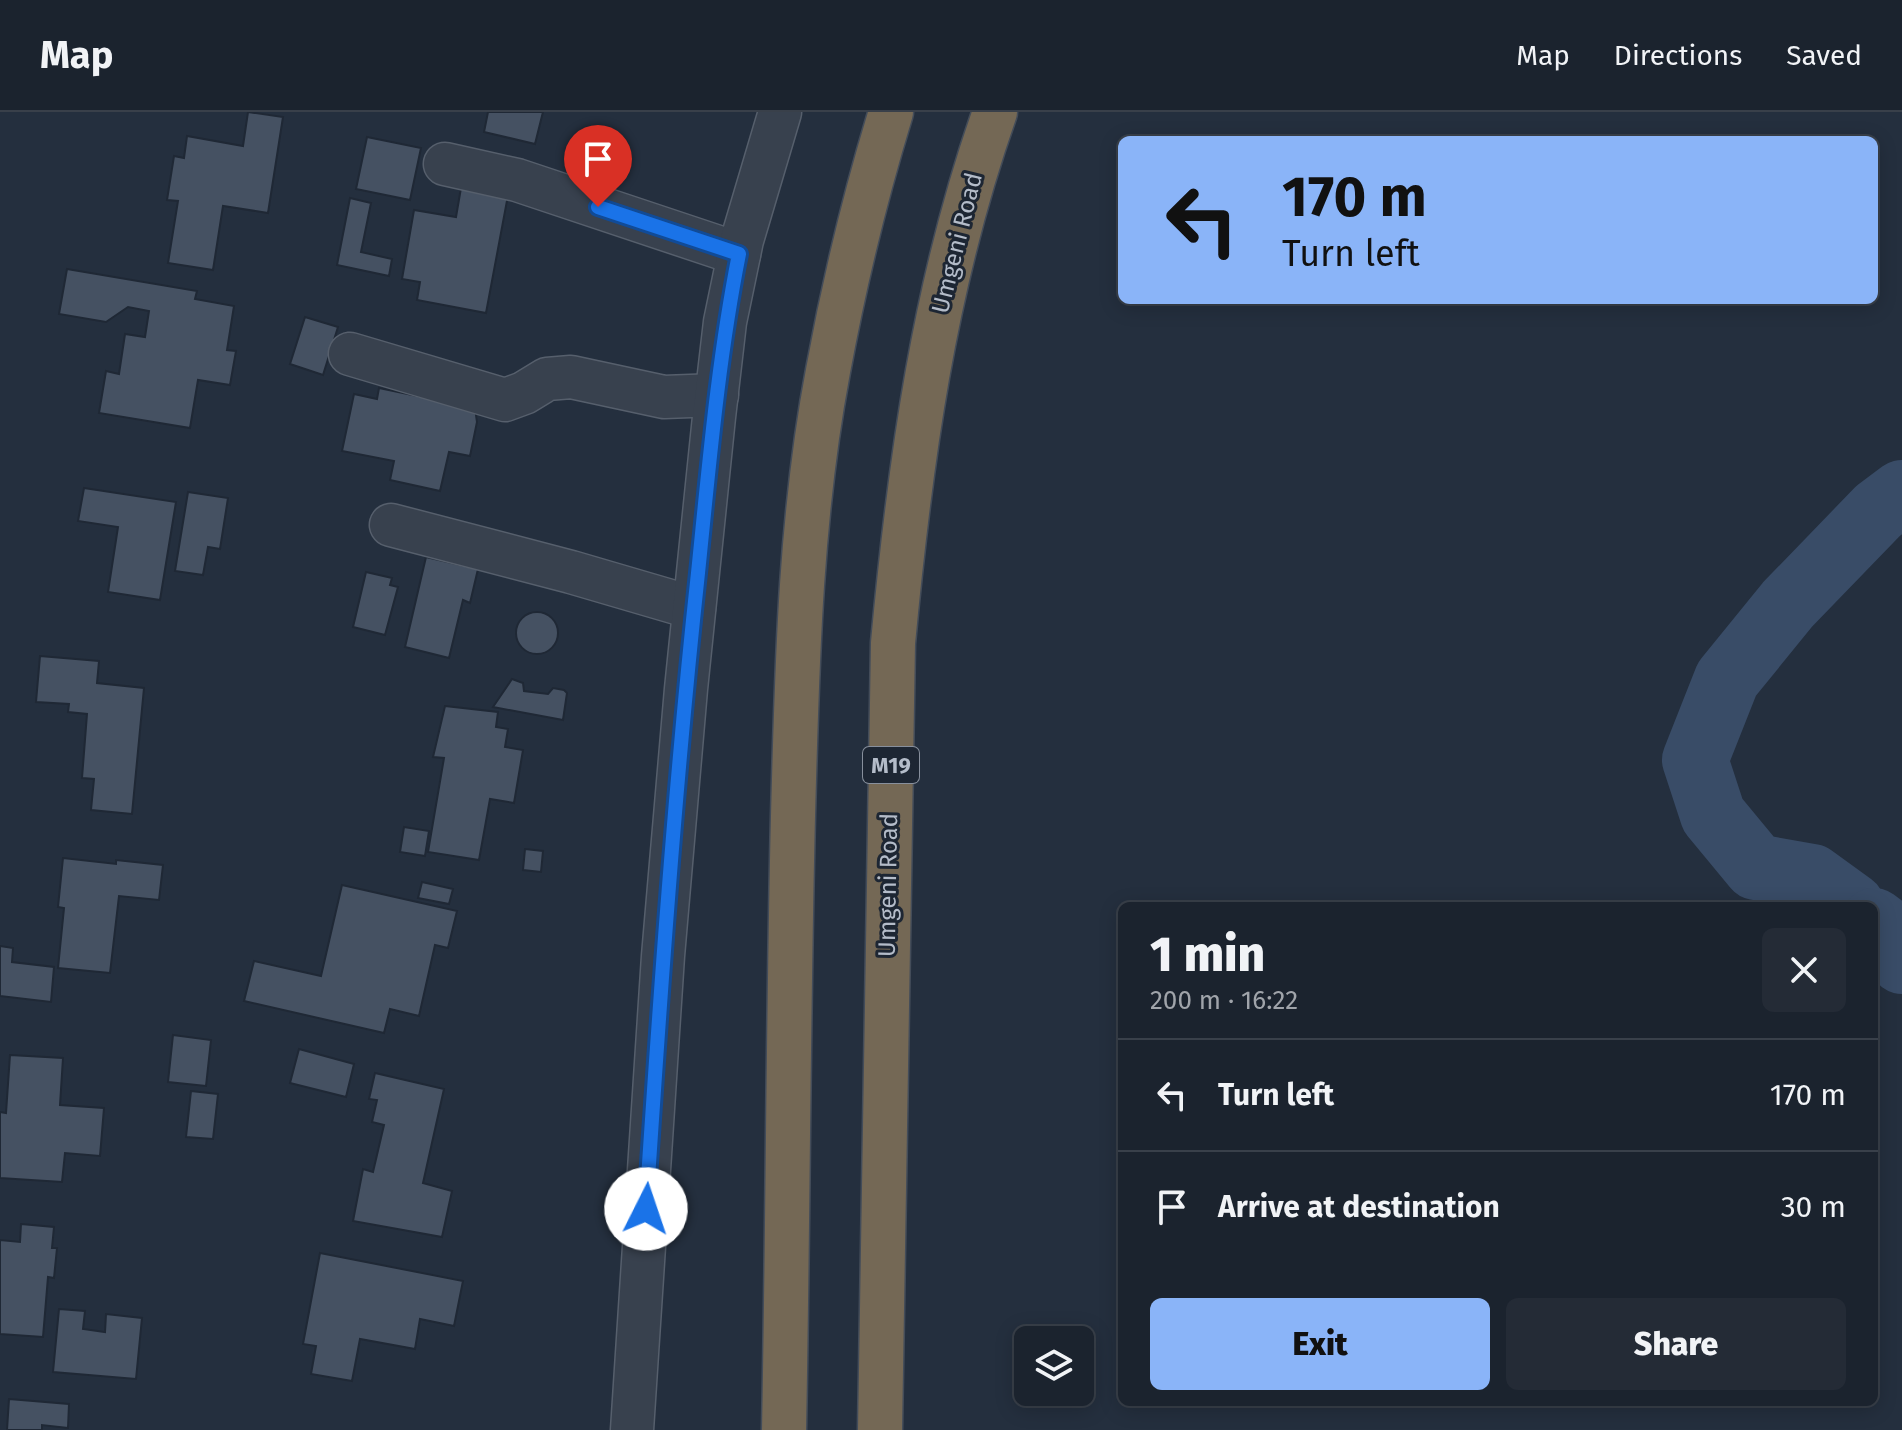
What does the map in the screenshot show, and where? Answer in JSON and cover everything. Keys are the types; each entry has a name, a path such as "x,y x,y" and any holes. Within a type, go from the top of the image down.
{"highway":[{"path":"784,1430 789,951 798,617 810,494 827,373 853,251 891,112"},
{"name":"Umgeni Road","path":"880,1430 893,643 917,430 941,298 973,173 995,112"}],"street":[{"path":"632,1430 662,972 694,608 725,322 739,254 780,112"},
{"path":"445,164 517,180 739,254"},
{"path":"350,354 505,400 547,379 571,377 664,397 717,395"},
{"path":"391,525 694,608"}],"building":[{"path":"248,112 283,117 268,213 223,206 213,270 168,263 178,201 167,200 174,156 184,158 187,136 243,146"},
{"path":"488,112 543,112 535,144 484,132"},
{"path":"367,137 421,148 410,200 356,189"},
{"path":"462,182 509,190 486,313 417,300 420,282 402,279 414,210 456,217"},
{"path":"350,198 371,203 361,252 392,259 389,276 337,265"},
{"path":"67,269 197,291 195,299 234,306 227,350 236,351 230,385 198,380 190,428 99,413 106,371 119,374 125,334 145,337 149,311 128,307 106,322 59,314"},
{"path":"305,317 338,327 323,375 290,364"},
{"path":"379,388 475,408 477,422 470,456 449,452 440,491 390,480 394,461 342,451 354,394 377,399"},
{"path":"84,488 176,502 160,600 108,592 118,527 78,521"},
{"path":"188,492 228,498 220,549 208,547 203,575 175,571"},
{"path":"426,557 478,569 470,603 463,600 449,658 405,647"},
{"path":"366,572 392,578 390,585 398,587 385,635 353,627"},
{"path":"537,612 552,618 558,633 552,648 537,654 522,648 516,633 522,618"},
{"path":"40,656 99,661 97,683 144,688 132,814 91,810 94,779 82,778 87,714 68,712 69,704 36,702"},
{"path":"512,679 523,683 524,691 548,694 553,688 564,690 567,693 563,720 493,707"},
{"path":"445,706 498,712 496,727 508,729 505,747 523,750 514,803 490,799 479,860 428,852 444,758 433,757"},
{"path":"404,827 429,831 425,856 400,852"},
{"path":"525,849 543,851 541,872 523,870"},
{"path":"63,858 163,865 159,900 119,896 110,973 58,968 64,908 58,907"},
{"path":"422,882 453,889 449,904 418,898"},
{"path":"342,885 457,911 448,948 435,945 419,1016 390,1009 384,1033 244,1001 254,961 321,976"},
{"path":"0,946 13,948 12,962 54,967 51,1002 0,996"},
{"path":"173,1035 211,1040 206,1086 168,1082"},
{"path":"299,1049 354,1064 346,1097 290,1083"},
{"path":"10,1055 63,1058 60,1105 104,1108 100,1156 65,1153 62,1182 0,1178 0,1112 6,1113"},
{"path":"375,1073 444,1089 423,1183 452,1191 442,1237 353,1221 363,1169 373,1172 384,1125 372,1122 377,1100 369,1099"},
{"path":"191,1091 218,1094 213,1139 186,1137"},
{"path":"21,1224 54,1227 52,1248 57,1248 54,1278 48,1277 43,1337 0,1334 0,1240 20,1242"},
{"path":"320,1253 463,1281 454,1326 420,1319 415,1349 360,1339 352,1381 311,1374 316,1346 303,1344"},
{"path":"59,1309 85,1311 83,1329 105,1332 106,1314 142,1318 136,1379 53,1372"},
{"path":"9,1399 69,1404 68,1428 42,1425 42,1430 7,1430"}],"waterway":[{"path":"1846,902 1812,877 1756,867 1713,815 1695,760 1727,679 1788,604 1878,511 1902,493"},
{"path":"1878,924 1902,961"}],"route":[{"path":"598,207 739,254 725,322 686,689 663,956 646,1209"}]}
